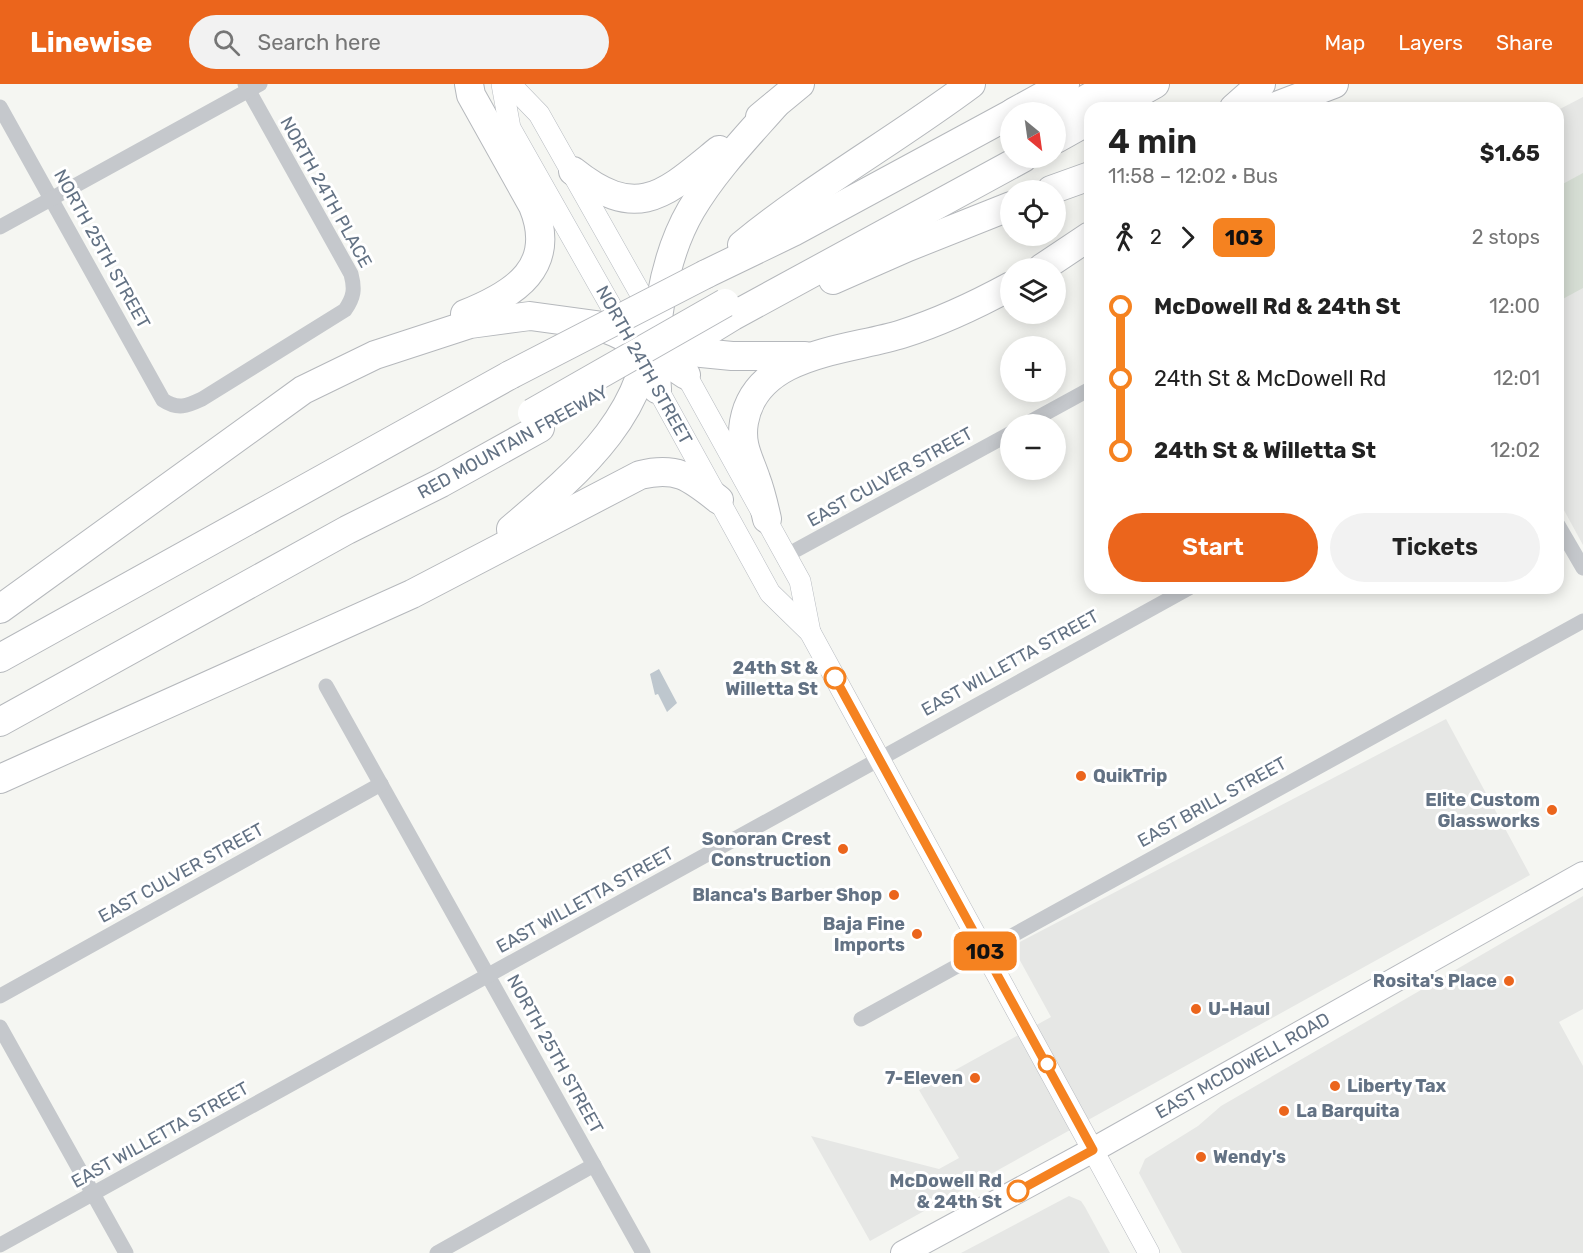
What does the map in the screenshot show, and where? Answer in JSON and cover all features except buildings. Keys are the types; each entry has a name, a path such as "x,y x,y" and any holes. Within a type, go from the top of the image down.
{"highway":[{"path":"0,609 303,390 509,294 519,286 537,257 540,240 538,218 526,191 471,94 469,84"},
{"path":"573,171 590,185 621,197 648,197 663,193 690,175 800,84"},
{"path":"706,274 781,213 919,123 971,84"},
{"path":"1032,102 1065,84"},
{"path":"1066,110 1113,84"},
{"path":"1123,102 1155,84"},
{"path":"1241,102 1261,84"},
{"path":"1287,102 1334,84"},
{"path":"470,563 558,489 602,444 634,392 652,346 667,276 681,232 691,210 719,168 775,105"},
{"path":"0,658 510,375 803,227 1000,120"},
{"path":"1066,133 1084,123"},
{"path":"733,315 1000,149"},
{"path":"536,420 1005,168"},
{"path":"1066,185 1084,178"},
{"path":"733,315 830,282 1000,210"},
{"path":"1057,258 1084,240"},
{"path":"767,519 756,477 743,450 747,406 762,384 773,375 816,356 931,324 1000,291"},
{"name":"RED MOUNTAIN FREEWAY","path":"0,722 347,530 441,483 652,346 733,315"},
{"path":"375,355 470,324 530,316 596,325 652,346 732,356 816,356"},
{"path":"652,346 686,375"},
{"path":"0,780 372,613 640,475 659,470 676,472 697,482 719,500"}],"main road":[{"name":"NORTH 24TH STREET","path":"502,84 510,128 652,346"},
{"name":"NORTH 24TH STREET","path":"510,84 539,114 573,171 719,500 770,593 810,632 1149,1253"},
{"name":"NORTH 24TH STREET","path":"686,375 800,580 810,632"},
{"name":"EAST MCDOWELL ROAD","path":"903,1253 1093,1150 1583,874"}],"street":[{"path":"0,227 251,86"},
{"name":"NORTH 24TH PLACE","path":"173,406 183,407 202,399 345,310 352,300 355,287 346,265 251,86"},
{"name":"NORTH 25TH STREET","path":"0,107 163,400 173,406"},
{"path":"1045,414 1084,393"},
{"name":"EAST CULVER STREET","path":"787,555 1000,439"},
{"path":"1564,535 1583,568"},
{"name":"EAST WILLETTA STREET","path":"0,1245 489,976 879,757 1178,594"},
{"name":"EAST BRILL STREET","path":"861,1019 1583,621"},
{"name":"NORTH 25TH STREET","path":"326,686 643,1253"},
{"name":"EAST CULVER STREET","path":"0,996 381,784"},
{"path":"0,1027 126,1253"},
{"path":"437,1253 594,1165"}],"shaded area":[{"path":"1583,97 1583,545 1564,510 1564,107"},
{"path":"1583,173 1583,288 1564,298 1564,183"},
{"path":"659,669 677,703 667,712 658,694 655,695 650,674"},
{"path":"1446,719 1530,875 870,1241 811,1136 939,1169 959,1158 919,1090 1051,1017 1012,946"},
{"path":"1583,896 1583,1009 1559,1022 1583,1066 1583,1253 1182,1253 1139,1173 1145,1159 1198,1126 1221,1106"},
{"path":"1069,1196 1081,1201 1110,1253 961,1253"}],"bus line":[{"name":"103","path":"835,678 1093,1150 1018,1191"}],"place":[{"name":"24th St & Willetta St","path":"835,678"},
{"name":"QuikTrip","path":"1081,776"},
{"name":"Elite Custom Glassworks","path":"1552,810"},
{"name":"Sonoran Crest Construction","path":"843,849"},
{"name":"Blanca's Barber Shop","path":"894,895"},
{"name":"Baja Fine Imports","path":"917,934"},
{"name":"Rosita's Place","path":"1509,981"},
{"name":"U-Haul","path":"1196,1009"},
{"name":"7-Eleven","path":"975,1078"},
{"name":"Liberty Tax","path":"1335,1086"},
{"name":"La Barquita","path":"1284,1111"},
{"name":"Wendy's","path":"1201,1157"},
{"name":"McDowell Rd & 24th St","path":"1018,1191"}]}
